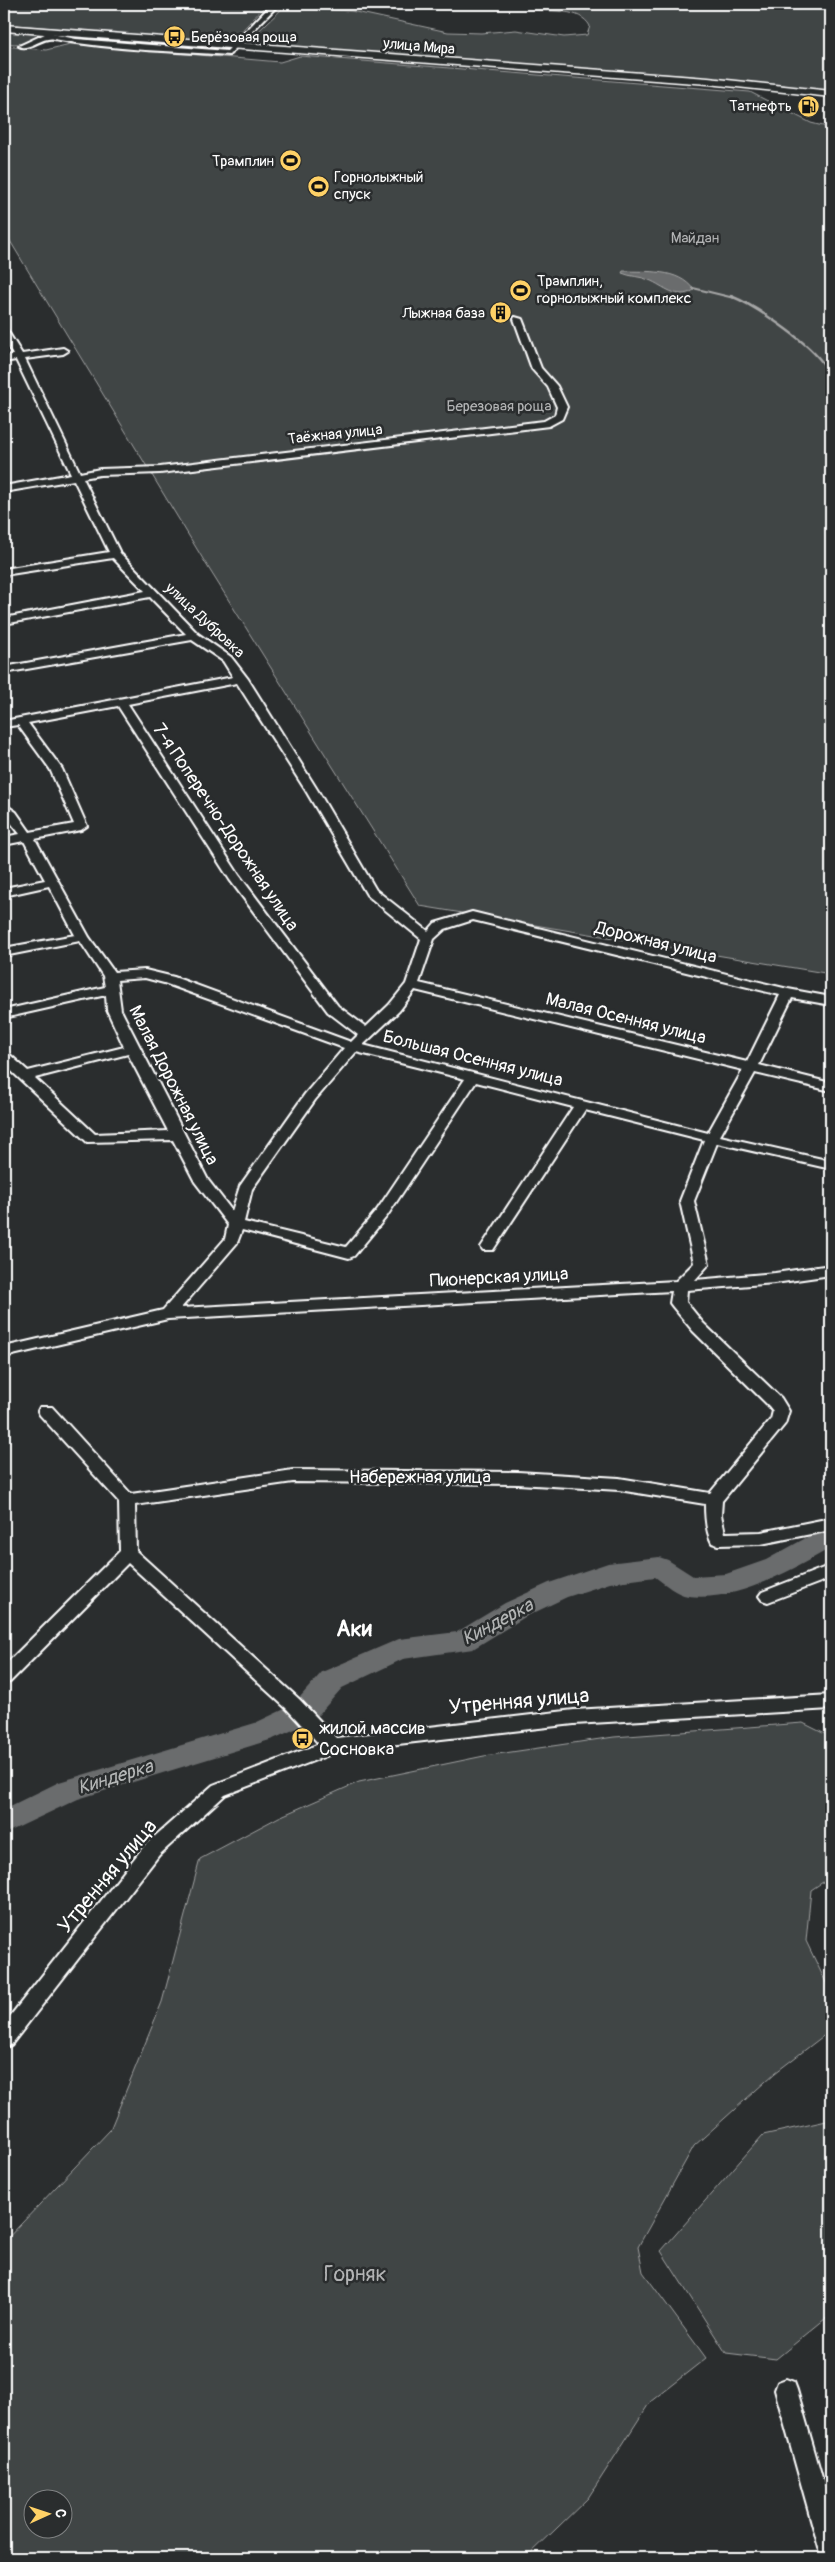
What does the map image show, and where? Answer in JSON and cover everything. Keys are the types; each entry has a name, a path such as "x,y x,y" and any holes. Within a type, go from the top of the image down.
{"main road":[{"name":"улица Мира","path":"4,28 45,33 708,81 831,94"}],"street":[{"path":"236,46 276,4"},
{"path":"23,46 45,33"},
{"name":"Таёжная улица","path":"4,489 76,475 160,470 546,424 559,417 562,408 552,386 537,369 518,319"},
{"name":"улица Дубровка","path":"4,332 19,357 115,554 194,636 228,659 371,892 428,938"},
{"path":"4,359 63,351"},
{"path":"4,572 115,554"},
{"path":"4,621 152,593"},
{"path":"4,670 194,636"},
{"path":"4,724 242,680"},
{"name":"7-я Поперечно-Дорожная улица","path":"120,702 234,877 333,1009 366,1034"},
{"path":"4,841 81,826 56,769 21,721"},
{"name":"Малая Дорожная улица","path":"4,808 12,815 27,836 83,937 112,982 114,1010 132,1049 202,1182 235,1224"},
{"path":"4,892 52,882"},
{"name":"Дорожная улица","path":"428,938 440,926 472,916 788,993 831,1001"},
{"path":"4,952 83,937"},
{"path":"168,1314 232,1240 245,1188 310,1096 353,1047 394,1008 412,985 428,938"},
{"name":"Большая Осенняя улица","path":"4,1014 112,982 146,974 169,980 353,1047 712,1138 831,1165"},
{"name":"Малая Осенняя улица","path":"412,985 831,1086"},
{"path":"788,993 751,1068 712,1138 687,1201 702,1264 680,1286 678,1303 698,1327 775,1402 781,1411 779,1420 714,1500 713,1516 718,1538 761,1538 831,1524"},
{"path":"26,1076 132,1049"},
{"path":"4,1057 92,1140 178,1134"},
{"path":"235,1224 349,1253 382,1213 472,1077"},
{"path":"488,1247 582,1104"},
{"name":"Пионерская улица","path":"4,1352 168,1314 680,1286 774,1278 831,1270"},
{"path":"4,1677 128,1553 127,1500 46,1411"},
{"name":"Набережная улица","path":"127,1500 303,1476 528,1478 619,1484 714,1500"},
{"path":"128,1553 293,1704 332,1746"},
{"path":"768,1596 831,1571"},
{"name":"Утренняя улица","path":"4,2039 152,1850 219,1790 332,1746 425,1732 574,1717 831,1702"},
{"path":"786,2390 831,2548"}],"green space":[{"path":"4,4 267,4 233,40 223,42 4,24"},
{"path":"539,4 831,4 831,91 691,76 261,45 249,40 284,7 351,11 448,32 481,33 516,30 564,37 587,35 590,26 580,16 565,12 534,10"},
{"path":"4,32 37,34 42,37 23,43 4,43"},
{"path":"81,37 230,50 76,39"},
{"name":"Березовая роща","path":"70,44 280,62 300,56 750,92 811,123 831,128 831,974 420,906 206,564 4,231 4,46 46,50"},
{"name":"Горняк","path":"803,1723 831,1737 831,1881 823,1882 811,1890 806,1941 831,1993 831,2030 775,2073 694,2146 638,2247 643,2272 706,2358 650,2402 588,2498 526,2558 4,2558 4,2242 110,2130 162,2002 200,1859 279,1817 359,1782 484,1756 614,1737"},
{"path":"831,2120 831,2314 776,2359 726,2353 661,2251 763,2135"}],"shaded area":[{"path":"623,271 671,275 680,278 694,290 682,294 676,293 646,279 622,273"}],"waterway":[{"path":"693,288 734,298"},
{"path":"731,296 766,315 792,334 822,362 831,379"},
{"name":"Киндерка","path":"4,1822 69,1790 263,1731 303,1713 332,1680 399,1649 463,1642 515,1610 558,1590 608,1573 659,1567 688,1586 727,1584 775,1567 831,1536"}],"place":[{"name":"Берёзовая роща","path":"175,37"},
{"name":"Татнефть","path":"808,106"},
{"name":"Трамплин","path":"290,161"},
{"name":"Горнолыжный спуск","path":"318,186"},
{"name":"Трамплин, горнолыжный комплекс","path":"521,290"},
{"name":"Лыжная база","path":"501,313"},
{"name":"жилой массив Сосновка","path":"303,1738"}],"district":[{"name":"Аки","path":"354,1628"}],"park label":[{"name":"Майдан","path":"695,238"}]}
